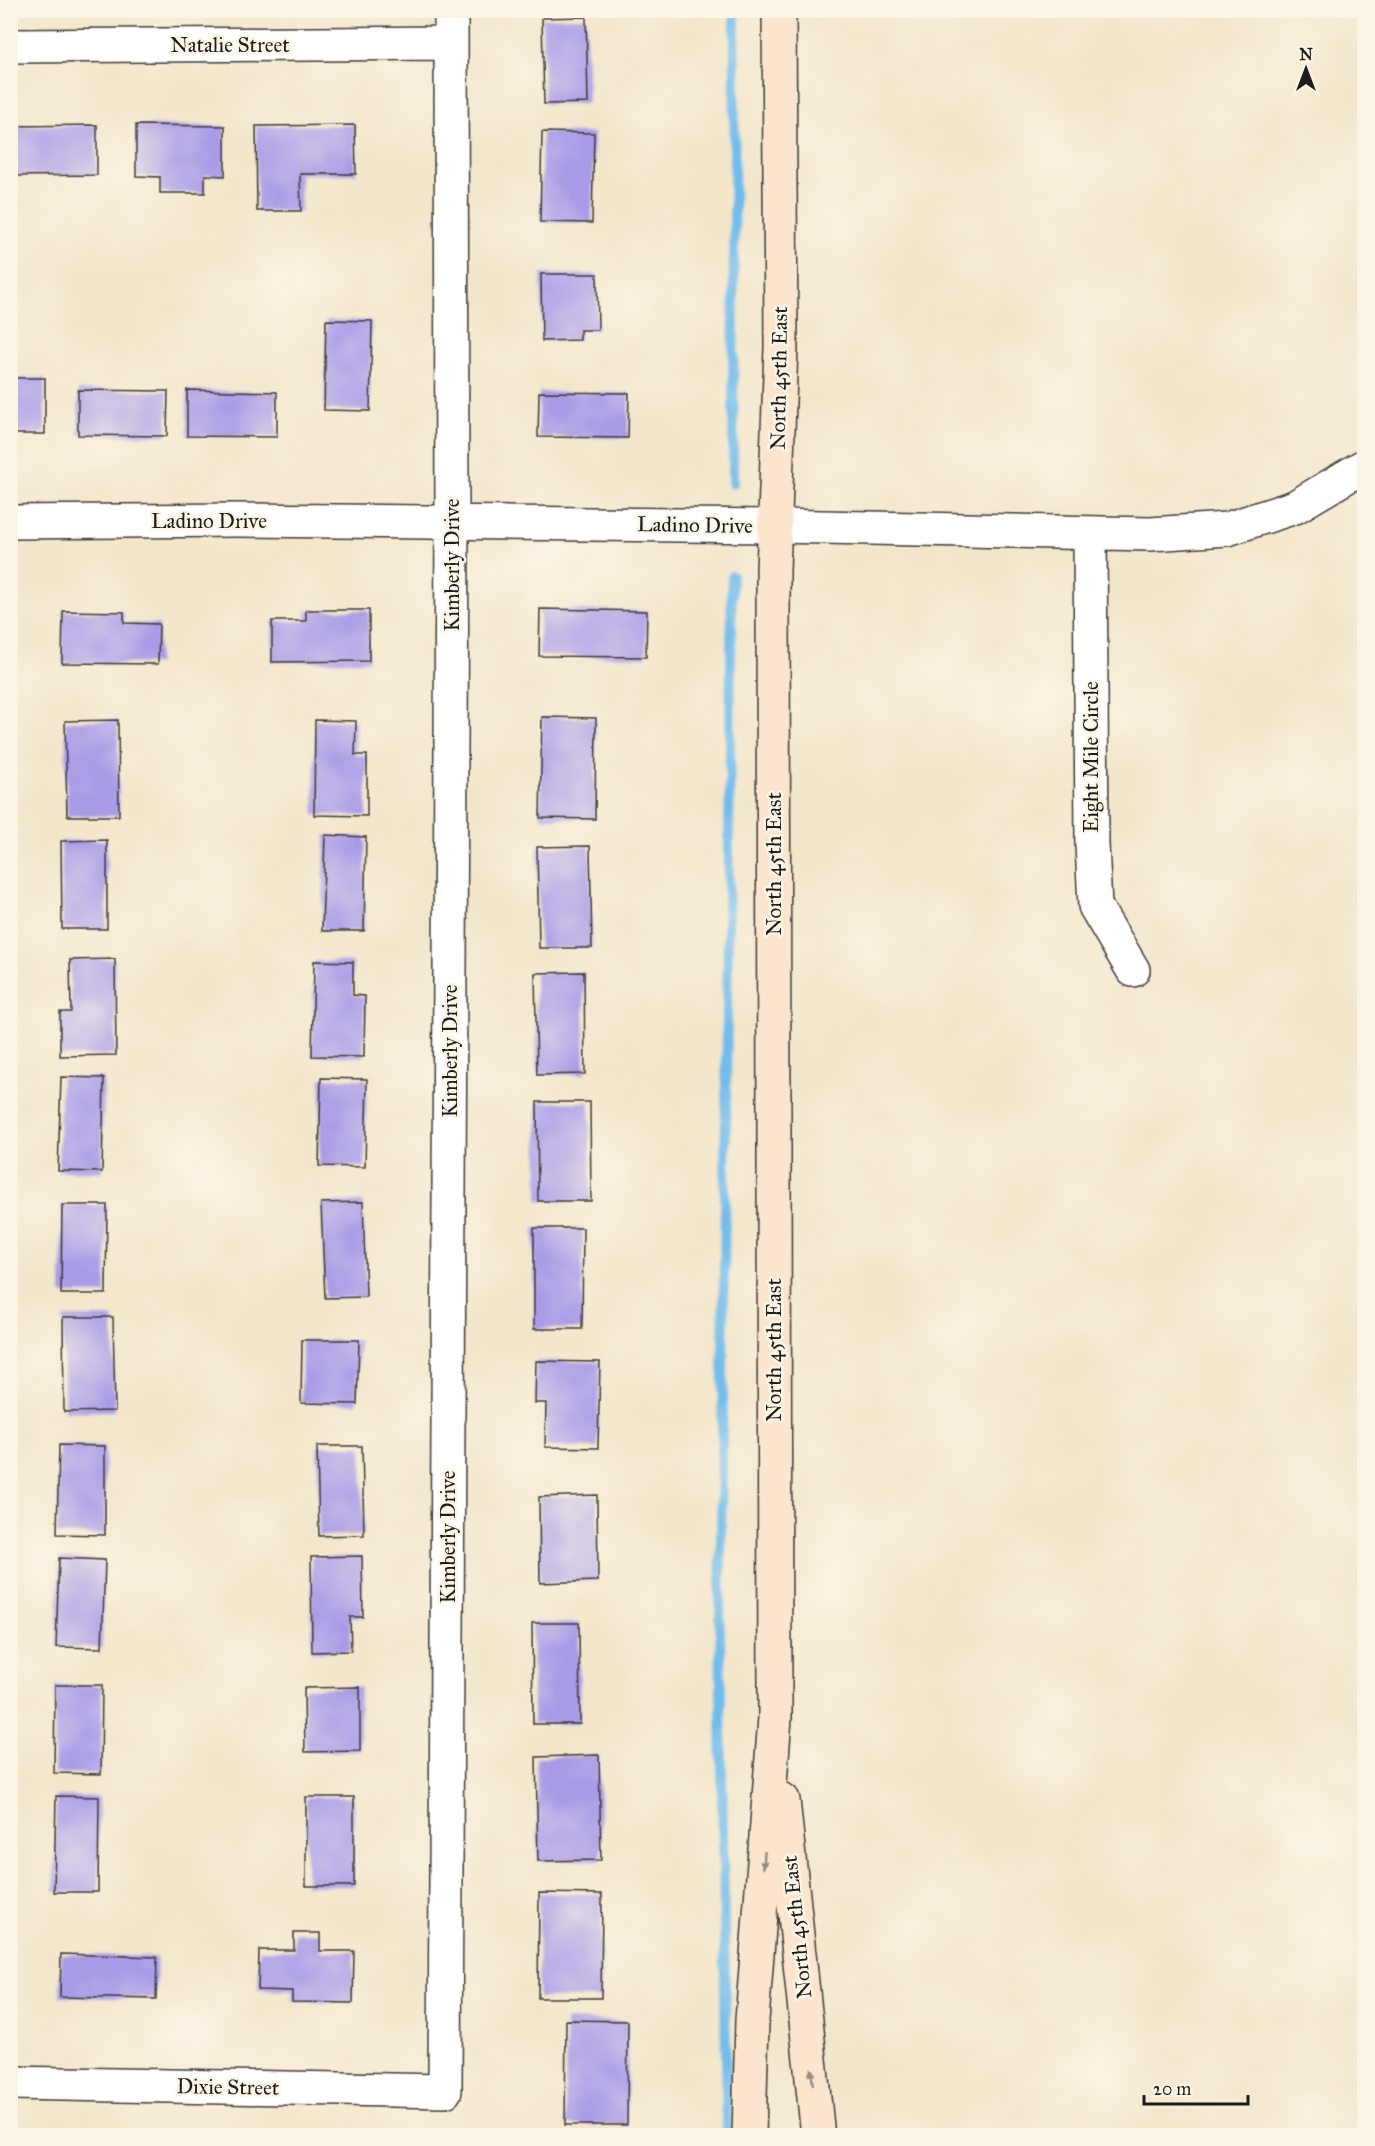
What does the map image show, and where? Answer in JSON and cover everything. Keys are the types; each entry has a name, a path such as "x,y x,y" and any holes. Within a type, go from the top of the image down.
{"main road":[{"name":"North 45th East","path":"749,2136 752,2019 775,1718 773,571 781,346 779,10"},
{"name":"North 45th East","path":"775,1718 818,2136"}],"street":[{"name":"Kimberly Drive","path":"445,2091 453,219 451,10"},
{"name":"Natalie Street","path":"10,46 450,43"},
{"name":"Ladino Drive","path":"10,522 237,520 775,526 1150,534 1227,529 1295,507 1365,466"},
{"name":"Eight Mile Circle","path":"1090,533 1092,844 1095,906 1133,970"},
{"name":"Dixie Street","path":"10,2083 445,2091"}],"building":[{"path":"586,17 588,103 544,104 542,18"},
{"path":"97,125 97,175 10,176 10,126"},
{"path":"136,125 225,126 225,176 205,175 205,193 160,193 160,177 136,176"},
{"path":"355,125 356,174 300,174 301,211 257,211 256,126"},
{"path":"542,132 594,133 592,223 540,222"},
{"path":"541,274 597,274 598,330 580,330 580,340 542,341"},
{"path":"326,320 372,321 370,411 324,410"},
{"path":"10,378 45,378 45,434 10,434"},
{"path":"78,390 168,391 167,436 78,435"},
{"path":"187,390 277,392 277,437 187,436"},
{"path":"539,392 629,393 628,438 538,437"},
{"path":"540,609 647,611 646,657 539,656"},
{"path":"306,610 369,610 369,661 272,662 272,621 306,621"},
{"path":"63,611 124,612 124,623 159,624 158,664 62,663"},
{"path":"542,717 596,718 595,819 540,818"},
{"path":"118,720 119,816 67,816 65,721"},
{"path":"315,720 356,721 355,755 367,755 367,816 314,815"},
{"path":"325,835 366,837 364,931 322,931"},
{"path":"107,840 107,929 62,929 61,841"},
{"path":"590,846 592,948 539,948 537,847"},
{"path":"115,959 116,1055 60,1056 60,1012 71,1012 70,960"},
{"path":"314,961 353,962 353,995 365,996 364,1057 312,1056"},
{"path":"584,972 585,1074 537,1075 535,973"},
{"path":"61,1077 104,1078 102,1172 58,1171"},
{"path":"321,1078 367,1079 365,1167 319,1166"},
{"path":"537,1102 590,1102 591,1201 538,1201"},
{"path":"363,1202 366,1297 325,1298 321,1203"},
{"path":"62,1205 107,1205 106,1294 61,1294"},
{"path":"534,1228 583,1228 582,1329 534,1329"},
{"path":"63,1317 113,1317 115,1411 64,1412"},
{"path":"302,1340 359,1340 357,1404 301,1403"},
{"path":"536,1361 600,1362 598,1448 545,1447 546,1403 535,1403"},
{"path":"59,1445 105,1446 105,1535 57,1534"},
{"path":"317,1446 362,1446 364,1535 319,1536"},
{"path":"597,1495 598,1581 540,1583 539,1497"},
{"path":"362,1556 363,1617 350,1617 351,1651 312,1652 311,1557"},
{"path":"59,1558 105,1560 102,1648 56,1647"},
{"path":"532,1623 579,1623 580,1724 533,1724"},
{"path":"55,1685 102,1685 101,1774 54,1773"},
{"path":"360,1687 360,1751 305,1752 304,1688"},
{"path":"599,1755 601,1860 538,1861 536,1757"},
{"path":"56,1796 99,1797 98,1892 54,1892"},
{"path":"306,1797 354,1797 354,1886 306,1886"},
{"path":"539,1893 602,1894 601,1998 538,1998"},
{"path":"294,1933 320,1933 320,1951 354,1951 353,2003 292,2002 292,1991 258,1990 259,1950 294,1950"},
{"path":"61,1954 157,1957 156,1999 60,1997"},
{"path":"566,2020 628,2021 627,2125 565,2125"}],"waterway":[{"path":"733,484 735,10"},
{"path":"727,2136 720,1629 732,576"}]}
